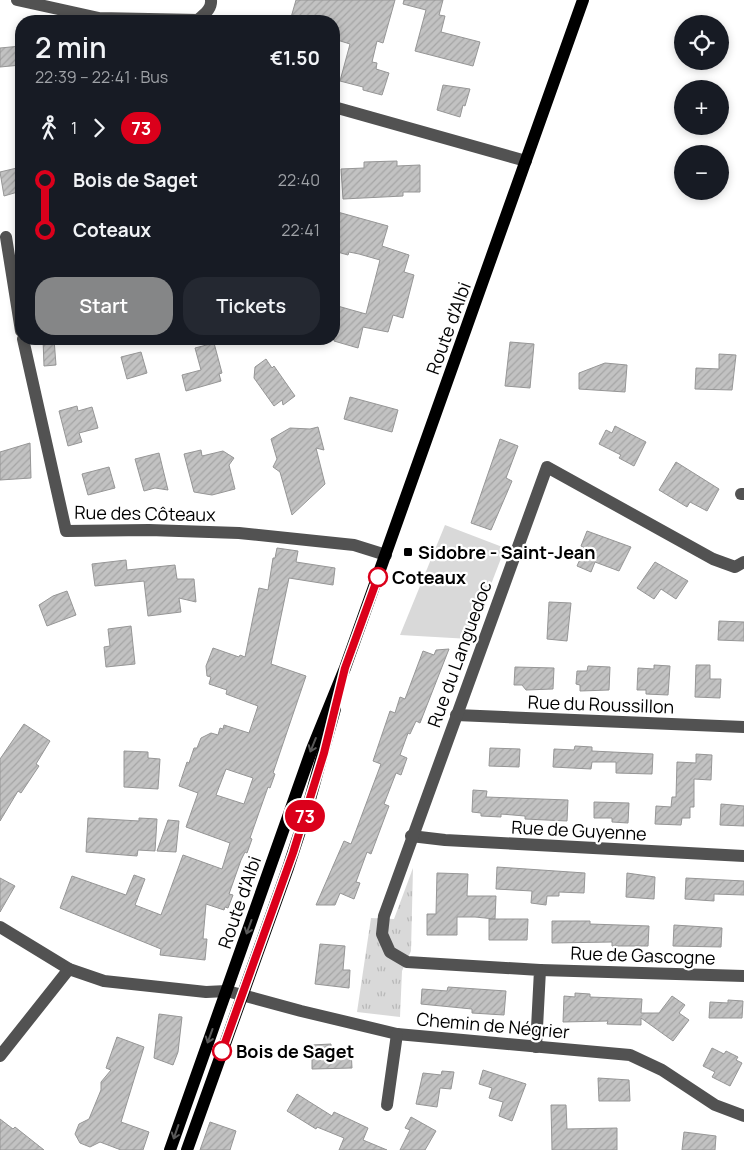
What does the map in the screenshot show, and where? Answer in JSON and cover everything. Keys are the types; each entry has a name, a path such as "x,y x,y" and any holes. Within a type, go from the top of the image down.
{"main road":[{"name":"Route d'Albi","path":"170,1150 228,991 312,749 345,668 386,555 583,0"},
{"name":"Route d'Albi","path":"187,1150 244,994 307,810 345,668"}],"street":[{"path":"17,0 85,15"},
{"path":"203,15 211,4 211,0"},
{"path":"340,109 526,161"},
{"path":"6,237 15,293"},
{"name":"Rue des Côteaux","path":"24,345 66,531 149,530 239,533 354,545 386,555"},
{"name":"Rue du Languedoc","path":"390,952 382,934 384,916 411,836 546,467 713,559 735,567 744,562"},
{"name":"Rue du Roussillon","path":"456,715 744,727"},
{"name":"Rue de Guyenne","path":"411,836 445,840 744,856"},
{"name":"Chemin de Négrier","path":"0,927 69,969 104,981 206,992 228,991 244,994 301,1012 397,1034 630,1055 662,1070 714,1105 744,1116"},
{"name":"Rue de Gascogne","path":"390,952 408,962 540,970 744,976"},
{"path":"0,1056 69,969"},
{"path":"536,1047 540,970"},
{"path":"388,1105 397,1034"}],"green space":[{"path":"445,525 505,548 470,639 400,635"},
{"path":"413,868 411,951 402,971 400,1017 357,1012 371,918 394,919"}],"building":[{"path":"296,0 395,0 383,43 377,41 372,62 377,63 376,69 389,73 382,95 363,90 363,87 340,81 350,44 340,41 340,15 292,15"},
{"path":"404,0 443,0 439,15 445,16 441,32 480,42 473,66 415,51 426,10 403,4"},
{"path":"15,47 15,66 0,67 0,48"},
{"path":"443,85 470,89 460,117 437,110"},
{"path":"397,161 397,166 420,165 420,192 403,192 403,196 343,199 341,169 364,168 364,162"},
{"path":"15,168 15,193 4,196 0,172"},
{"path":"340,213 388,226 382,246 409,255 404,272 414,275 403,318 393,315 388,332 363,327 358,348 340,343 340,307 366,314 380,260 349,252 348,255 340,253"},
{"path":"510,342 534,344 530,388 505,386"},
{"path":"43,345 54,345 56,365 44,366"},
{"path":"215,345 222,373 219,374 221,381 186,391 182,375 201,370 195,348"},
{"path":"141,352 147,373 127,379 121,357"},
{"path":"719,354 736,355 732,390 695,389 696,368 719,369"},
{"path":"266,359 272,368 274,366 295,396 283,405 282,400 274,406 254,378 255,367"},
{"path":"605,363 627,365 625,392 579,389 579,373"},
{"path":"350,397 398,410 392,432 344,419"},
{"path":"77,406 78,411 92,407 98,428 79,433 82,442 68,446 59,411"},
{"path":"615,426 646,442 634,466 619,458 621,455 599,444 606,430 612,433"},
{"path":"318,427 324,450 316,448 325,484 292,515 280,472 273,467 277,459 271,439 290,428 310,429"},
{"path":"500,439 518,446 506,478 512,481 491,530 471,523"},
{"path":"30,443 31,478 0,480 0,452"},
{"path":"201,450 202,456 223,451 234,458 229,465 235,489 212,495 194,492 184,454"},
{"path":"159,453 168,490 155,488 144,491 135,459"},
{"path":"676,462 719,489 707,511 690,502 687,507 659,490"},
{"path":"109,467 115,488 88,495 82,474"},
{"path":"587,531 631,547 619,571 595,562 591,572 577,566 585,548 581,546"},
{"path":"277,548 298,551 296,562 335,568 333,585 289,578 271,664 306,676 273,773 275,774 270,788 268,787 250,838 252,839 247,853 245,852 241,860 229,894 233,895 228,908 225,907 224,910 206,904 203,939 207,939 205,960 160,955 161,949 60,908 72,876 126,895 134,875 145,879 135,905 161,915 183,855 222,869 230,843 186,827 198,793 179,786 187,762 189,763 194,748 197,748 201,738 211,733 218,735 220,728 223,729 224,725 249,733 258,706 226,694 227,690 209,684 211,677 207,676 206,666 213,648 239,657 240,655 245,657 259,588 268,590 273,558 275,558","holes":["226,769 253,778 244,804 216,795"]},
{"path":"126,560 127,570 175,565 177,579 194,579 196,602 179,598 181,612 148,616 144,581 95,586 92,564"},
{"path":"655,562 688,581 676,599 661,589 654,599 637,588"},
{"path":"67,591 76,615 47,626 39,605 53,596"},
{"path":"549,602 571,603 567,641 547,639"},
{"path":"719,621 744,622 744,641 718,640"},
{"path":"131,626 135,664 106,667 104,647 110,646 108,629"},
{"path":"449,649 420,723 416,721 410,734 408,733 400,755 407,758 401,775 396,773 384,804 389,806 371,854 367,852 356,882 360,883 354,899 340,893 335,905 316,905 344,841 351,844 381,764 373,761 390,711 395,713 400,697 405,699 423,651 434,655 436,650"},
{"path":"654,665 670,666 668,695 646,694 646,690 637,690 638,668 654,669"},
{"path":"696,665 710,665 710,679 721,679 720,698 695,697"},
{"path":"588,666 610,667 609,690 580,691 580,685 576,684 577,671 587,671"},
{"path":"515,667 554,668 553,689 526,690 522,685 514,685"},
{"path":"24,724 50,741 36,764 39,766 21,793 18,791 0,821 0,759"},
{"path":"575,746 592,747 592,751 653,754 652,774 616,773 616,762 592,762 591,769 553,767 554,749 574,750"},
{"path":"490,748 520,749 519,767 489,766"},
{"path":"124,751 148,752 148,758 160,759 158,789 124,787"},
{"path":"696,754 712,755 711,780 694,779 694,807 690,807 690,818 682,818 681,825 655,824 656,806 671,807 672,797 676,797 677,762 696,763"},
{"path":"473,790 487,791 486,797 568,800 567,821 525,819 525,816 501,814 501,817 481,816 481,813 472,812"},
{"path":"594,802 629,803 628,823 612,822 612,818 594,818"},
{"path":"721,804 744,806 744,826 720,825"},
{"path":"88,818 139,821 139,818 157,819 155,851 138,850 137,856 86,852"},
{"path":"168,820 179,821 176,852 157,851"},
{"path":"497,867 585,873 584,893 559,892 559,896 547,896 546,905 531,903 532,891 496,889"},
{"path":"437,873 468,874 467,896 496,896 495,919 457,917 457,935 427,935 427,914 436,914"},
{"path":"627,873 655,877 654,899 626,897"},
{"path":"0,878 15,886 0,912"},
{"path":"686,878 744,881 744,895 714,894 714,901 685,899"},
{"path":"489,919 528,919 527,940 489,940"},
{"path":"552,921 590,921 590,924 649,926 648,946 612,946 612,942 552,943"},
{"path":"674,925 722,928 721,947 673,946"},
{"path":"320,944 345,946 343,970 350,970 349,988 315,984"},
{"path":"448,987 506,991 504,1015 472,1013 472,1009 421,1004 422,989 447,991"},
{"path":"575,993 590,994 590,997 642,999 641,1013 659,1013 672,996 685,1005 679,1013 689,1020 673,1041 641,1018 641,1025 607,1024 608,1021 563,1022 564,996 575,997"},
{"path":"728,1000 743,1001 742,1018 709,1018 710,1002 728,1003"},
{"path":"159,1014 182,1017 178,1052 173,1065 154,1058"},
{"path":"117,1037 144,1047 121,1122 149,1132 143,1150 121,1150 100,1142 90,1147 80,1143 75,1134 79,1124 89,1119 101,1090 101,1082 111,1070 106,1068"},
{"path":"331,1044 331,1050 351,1050 352,1068 312,1069 312,1045"},
{"path":"712,1048 724,1054 726,1051 738,1057 736,1060 742,1063 730,1086 712,1077 715,1072 703,1066"},
{"path":"483,1070 526,1084 512,1121 499,1116 503,1102 489,1098 492,1088 479,1084"},
{"path":"442,1071 454,1072 451,1089 440,1088 437,1107 416,1104 423,1073 441,1075"},
{"path":"598,1078 629,1080 630,1101 599,1101"},
{"path":"297,1094 332,1116 334,1112 368,1128 363,1140 387,1150 339,1150 344,1138 317,1127 316,1129 287,1111"},
{"path":"551,1105 566,1105 567,1129 617,1128 617,1150 552,1150"},
{"path":"411,1117 436,1131 425,1150 400,1150 410,1130 405,1128"},
{"path":"0,1119 13,1129 15,1127 44,1150 0,1150"},
{"path":"210,1122 236,1131 230,1150 200,1150"},
{"path":"684,1132 716,1136 715,1150 682,1150"}],"bus line":[{"name":"73","path":"222,1051 293,853 324,753 345,668 378,577"}],"place":[{"name":"Sidobre - Saint-Jean","path":"408,552"},
{"name":"Coteaux","path":"378,577"},
{"name":"Bois de Saget","path":"222,1051"}]}
